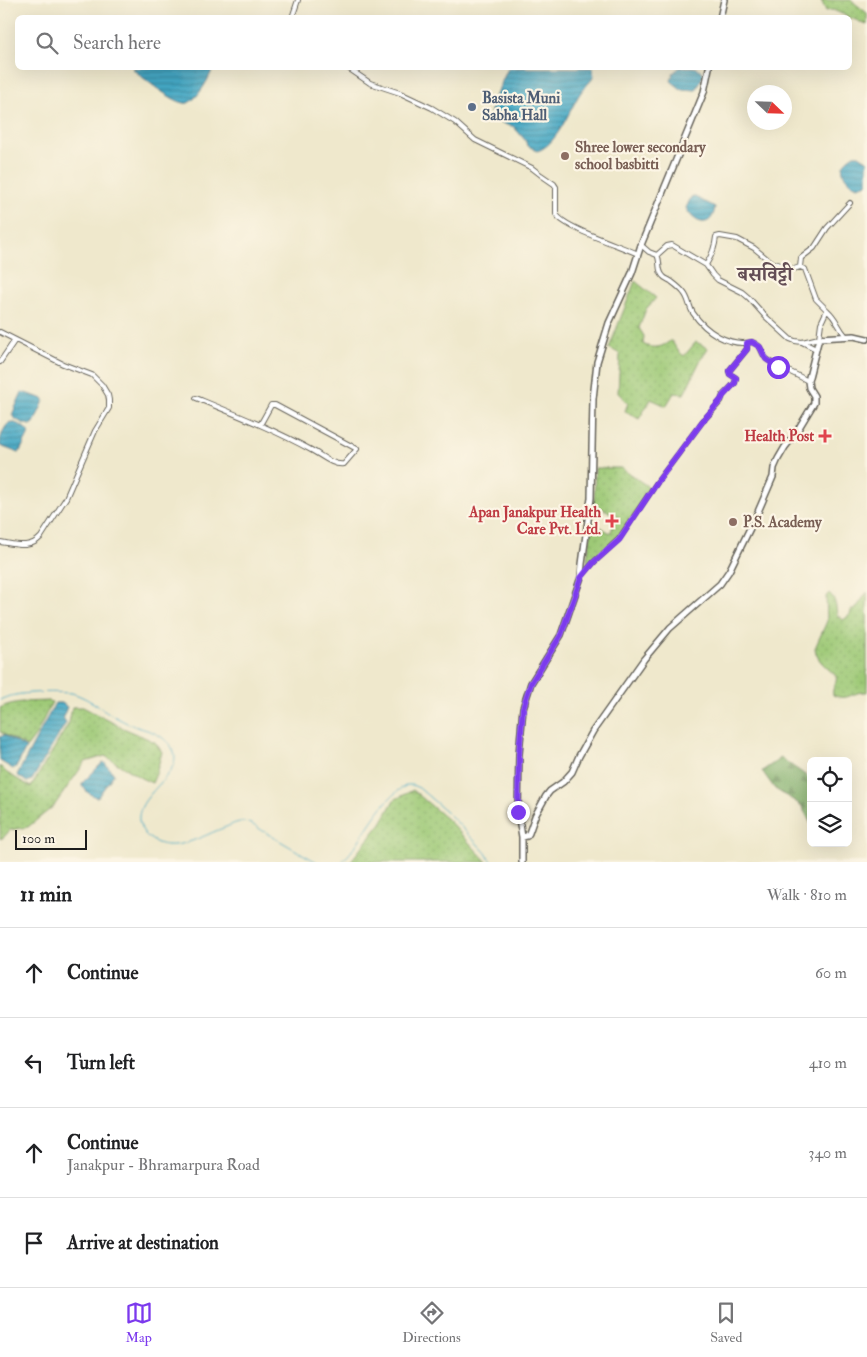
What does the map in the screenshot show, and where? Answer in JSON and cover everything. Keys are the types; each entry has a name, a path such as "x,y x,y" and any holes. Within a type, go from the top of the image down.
{"street":[{"path":"293,15 298,0"},
{"path":"721,15 724,0"},
{"path":"351,70 370,83 400,93 432,108 455,122 475,140 532,168 554,184 556,190 556,214 562,220 588,234 638,254"},
{"path":"522,862 522,837 518,812 519,754 523,708 531,683 561,635 581,578 591,498 593,399 597,362 609,323 632,273 641,245 704,92 709,70"},
{"path":"800,267 801,258 814,248 832,222 850,203"},
{"path":"706,265 711,257 716,237 720,236 737,239 746,243 758,250 771,262 794,269 800,267 805,269 816,299 834,316 846,336"},
{"path":"641,245 649,252 657,254 660,259 660,272 685,294 691,304 692,311 707,329 728,342 752,342 760,347 766,359 778,367 808,381"},
{"path":"657,254 667,246 672,245 706,265 718,280 742,292 749,298 790,339 816,348"},
{"path":"522,837 527,836 529,833 541,804 550,790 563,782 572,772 593,731 644,659 670,628 720,584 729,571 773,477 778,459 814,403 814,396 809,388 808,381 821,323 827,310"},
{"path":"0,332 63,364 92,375 102,385 108,395 110,404 95,431 66,498 41,537 37,542 25,546 0,542"},
{"path":"802,342 819,338 846,336 867,339"},
{"path":"0,362 15,340"},
{"path":"581,578 594,562 619,540 702,422 735,383 736,378 729,371 747,349 747,343"},
{"path":"196,398 260,424 336,464 344,464 358,448 275,405 271,405 260,424"}],"green space":[{"path":"821,0 851,0 867,13 867,25 852,18 852,15 844,15 833,10 826,11"},
{"path":"635,281 656,298 646,309 639,328 644,336 643,344 658,347 671,340 684,356 696,342 708,348 684,394 674,393 666,406 651,399 639,419 625,411 628,403 618,393 620,354 609,348"},
{"path":"595,468 621,468 650,488 639,508 618,537 588,567 587,558 593,522 610,533 618,516 594,505"},
{"path":"867,592 867,692 847,697 838,697 833,695 836,676 820,660 815,648 827,621 826,596 829,593 831,595 835,603 837,615 843,620 850,615 851,610 855,610"},
{"path":"52,702 36,735 27,747 0,732 0,708 17,703"},
{"path":"72,707 83,707 155,742 162,752 152,783 105,756 85,762 54,806 28,827 10,830 0,839 0,766 7,773 31,787 69,723"},
{"path":"781,758 807,776 807,816 801,805 775,789 762,771"},
{"path":"413,790 449,821 487,862 350,862 381,823 394,800"}],"water":[{"path":"134,70 212,70 200,93 188,103 176,100"},
{"path":"507,70 593,70 594,77 581,92 557,134 544,148 537,151 527,145 513,126 507,125 495,118 491,113 492,104"},
{"path":"677,70 700,70 704,74 696,90 681,89 671,81 673,73"},
{"path":"854,155 859,155 867,160 867,184 855,185 843,173 844,163"},
{"path":"693,196 715,207 713,215 706,222 697,221 686,208"},
{"path":"22,392 44,399 34,423 31,425 20,422 12,415"},
{"path":"10,422 26,429 29,434 19,453 0,446 2,433"},
{"path":"55,703 62,703 67,707 63,717 66,723 32,780 27,782 17,775"},
{"path":"4,735 26,748 17,766 13,769 0,761 0,737"},
{"path":"103,762 114,774 97,798 87,792 82,783"}],"waterway":[{"path":"0,700 15,695 45,692 72,693 125,722 160,736 172,747 175,758 172,768 147,798 141,809 139,820 145,834 157,843 177,845 235,823 244,822 317,862"},
{"path":"341,862 353,849 382,806 407,785 419,788 449,814 486,853 491,862"}],"place":[{"name":"Basista Muni Sabha Hall","path":"472,107"},
{"name":"Shree lower secondary school basbitti","path":"565,156"},
{"name":"Health Post","path":"825,436"},
{"name":"Apan Janakpur Health Care Pvt. Ltd.","path":"612,521"},
{"name":"P.S. Academy","path":"733,522"}],"district":[{"name":"बसविट्टी","path":"765,274"}],"route":[{"path":"518,812 519,754 526,695 531,683 561,635 581,578 600,556 619,540 644,501 702,422 735,383 736,378 729,371 747,349 747,343 752,342 760,347 766,359 778,367"}]}
